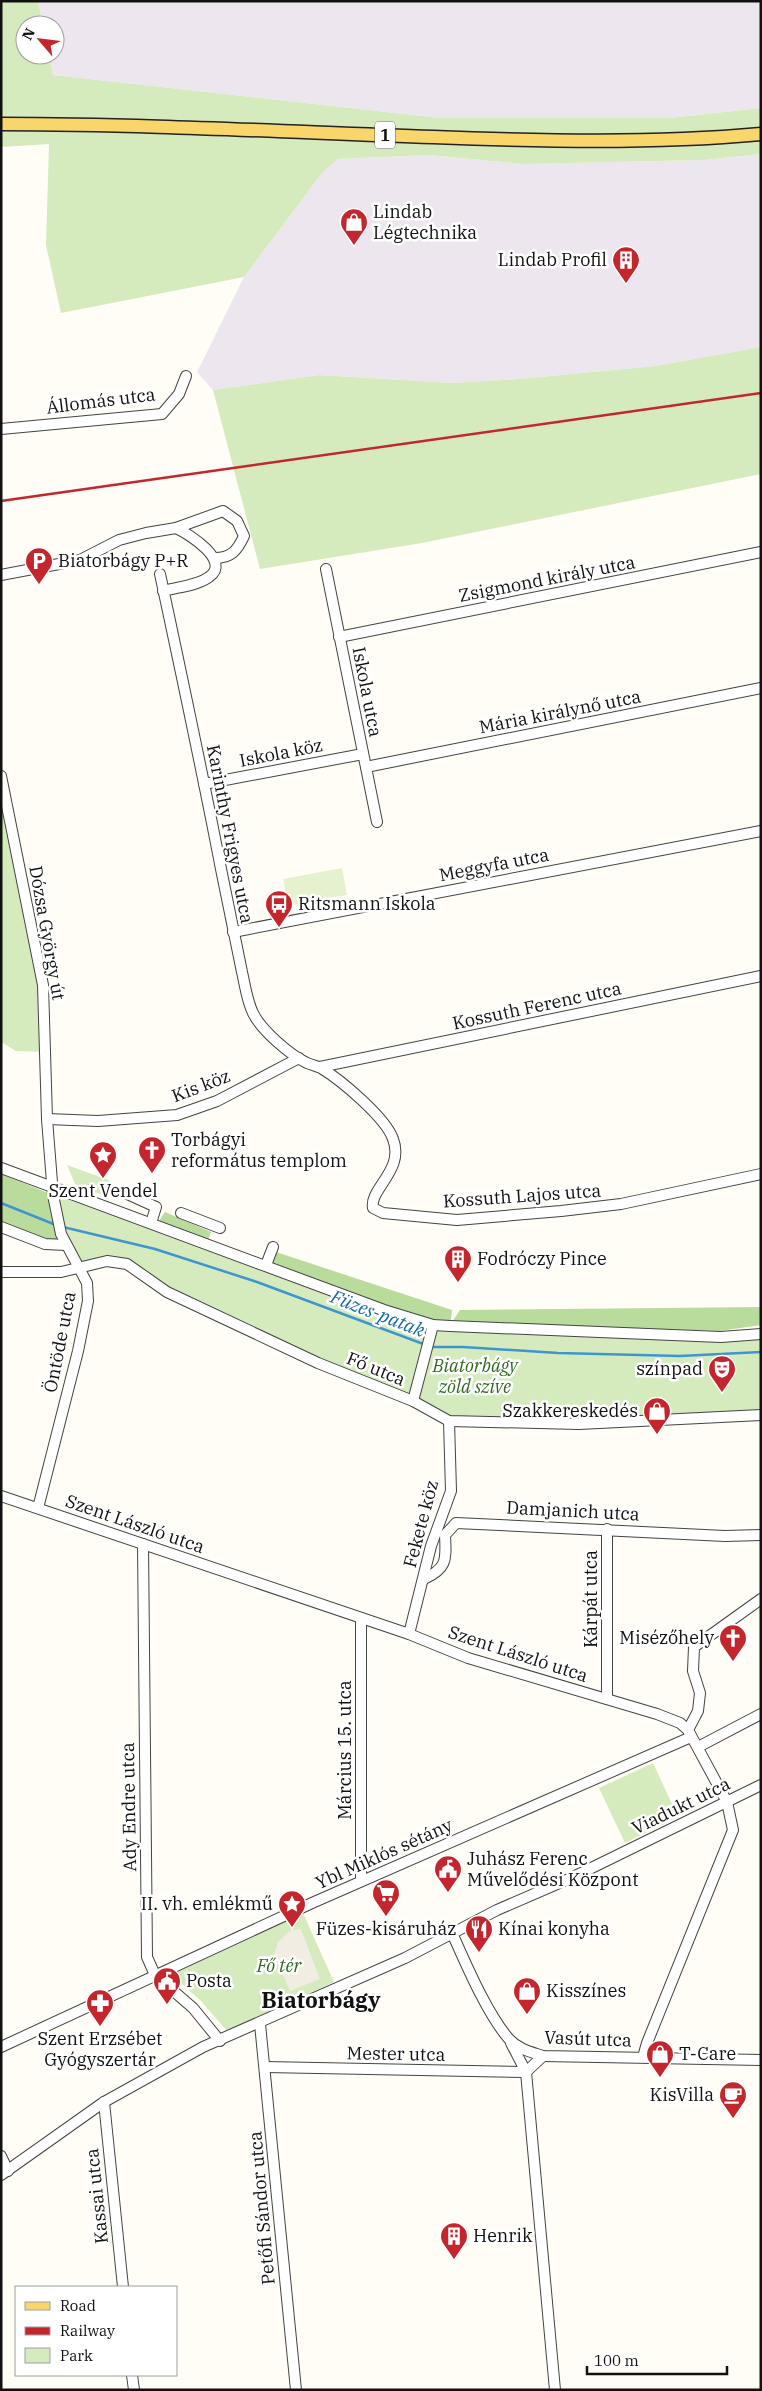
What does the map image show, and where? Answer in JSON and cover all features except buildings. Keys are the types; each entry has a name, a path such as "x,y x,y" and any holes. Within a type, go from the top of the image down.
{"main road":[{"name":"1","path":"1,124 92,125 581,141 709,138 761,134"}],"street":[{"name":"Állomás utca","path":"1,429 162,414 179,394 186,376"},
{"path":"1,576 80,560 119,540 176,528 223,511 232,516 244,536 236,552 224,558 214,558"},
{"path":"163,591 203,581 210,577 215,568 214,558 206,549 176,528"},
{"name":"Zsigmond király utca","path":"340,637 761,552"},
{"name":"Iskola utca","path":"326,569 377,822"},
{"name":"Karinthy Frigyes utca","path":"160,574 233,932 252,1012 263,1029 299,1058 308,1064 320,1067"},
{"name":"Mária királynő utca","path":"366,767 761,688"},
{"name":"Iskola köz","path":"204,784 363,754"},
{"name":"Dózsa György út","path":"1,776 43,985 47,1119 52,1187"},
{"name":"Meggyfa utca","path":"233,932 761,831"},
{"name":"Kossuth Ferenc utca","path":"320,1067 761,976"},
{"name":"Kis köz","path":"47,1119 98,1121 177,1115 218,1101 299,1058"},
{"name":"Kossuth Lajos utca","path":"320,1067 370,1108 386,1124 394,1140 394,1160 389,1175 372,1202 373,1208 383,1214 457,1220 562,1211 621,1204 761,1174"},
{"path":"1,1168 384,1310 433,1325 558,1332 721,1337 761,1334"},
{"name":"Öntöde utca","path":"38,1508 78,1351 88,1300 87,1283 80,1266 61,1234 52,1187"},
{"path":"124,1192 156,1207 151,1223"},
{"path":"181,1212 220,1228"},
{"path":"1,1227 45,1244 66,1245"},
{"path":"266,1266 273,1246"},
{"name":"Fő utca","path":"1,1272 61,1272 107,1261 127,1264 167,1292 318,1362 414,1401 449,1421 579,1424 761,1415"},
{"path":"414,1401 433,1325"},
{"name":"Fekete köz","path":"409,1634 431,1546 451,1491 449,1421"},
{"name":"Szent László utca","path":"1,1496 409,1634 468,1658 656,1714 680,1723 698,1748 726,1802 733,1830 643,2057"},
{"name":"Damjanich utca","path":"424,1579 437,1573 446,1561 445,1535 456,1523 725,1536 761,1535"},
{"name":"Kárpát utca","path":"606,1529 607,1699"},
{"name":"Ady Endre utca","path":"142,1544 147,1957 155,1975 193,2008 220,2041"},
{"path":"689,1733 698,1711 700,1693 693,1671 694,1647 761,1599"},
{"name":"Március 15. utca","path":"361,1618 361,1881"},
{"path":"698,1748 761,1714"},
{"name":"Ybl Miklós sétány","path":"4,2044 689,1733"},
{"name":"Viadukt utca","path":"5,2173 104,2102 164,2068 405,1958 452,1933 761,1785"},
{"name":"Vasút utca","path":"452,1933 490,2010 509,2039 524,2050 543,2056 761,2060"},
{"name":"Petőfi Sándor utca","path":"260,2024 296,2390"},
{"path":"509,2039 526,2072 555,2390"},
{"path":"526,2072 543,2056"},
{"name":"Mester utca","path":"265,2067 526,2072"},
{"name":"Kassai utca","path":"104,2102 123,2286"},
{"path":"1,2156 5,2173"},
{"path":"132,2376 134,2390"}],"shaded area":[{"path":"38,1 761,1 761,108 669,118 440,118 53,75 51,65 65,65 65,15 41,15"},
{"path":"761,154 761,347 655,366 519,379 453,383 319,375 213,390 197,372 244,277 322,173 338,159 429,155 524,164 704,160"},
{"name":"Fő tér","path":"301,1929 320,1979 290,1991 274,1955 278,1942 291,1930"}],"green space":[{"path":"1,1 38,1 41,15 15,15 15,65 51,65 53,75 440,118 669,118 761,108 761,154 704,160 524,164 429,155 338,159 322,173 244,277 61,313 46,245 49,144 1,147"},
{"path":"761,347 761,474 422,543 260,569 213,390 319,375 453,383 519,379 655,366"},
{"path":"1,776 43,985 45,1052 16,1051 1,1042"},
{"path":"342,868 347,895 288,906 283,879"},
{"path":"67,1165 111,1181 105,1196 75,1184"},
{"path":"1,1174 53,1195 57,1245 1,1231"},
{"name":"Biatorbágy zöld szíve","path":"52,1187 385,1316 440,1331 721,1342 761,1339 761,1412 725,1417 449,1421 168,1292 127,1264 79,1266 61,1234"},
{"path":"165,1212 211,1232 207,1243 159,1221"},
{"path":"276,1252 452,1310 450,1326 345,1295 271,1264"},
{"path":"761,1307 761,1325 720,1331 452,1322 460,1310"},
{"path":"653,1763 678,1817 625,1843 599,1788"},
{"name":"Fő tér","path":"303,1913 334,1982 227,2031 201,2001 171,1974"}],"waterway":[{"name":"Füzes-patak","path":"1,1203 56,1225"},
{"name":"Füzes-patak","path":"63,1227 155,1249 257,1282 426,1345"},
{"name":"Füzes-patak","path":"431,1347 680,1356 761,1352"}],"railway":[{"path":"1,501 761,393"}],"place":[{"name":"Lindab Légtechnika","path":"354,246"},
{"name":"Lindab Profil","path":"626,284"},
{"name":"Biatorbágy P+R","path":"39,585"},
{"name":"Ritsmann Iskola","path":"279,928"},
{"name":"Torbágyi református templom","path":"152,1174"},
{"name":"Szent Vendel","path":"103,1179"},
{"name":"Fodróczy Pince","path":"458,1283"},
{"name":"színpad","path":"722,1393"},
{"name":"Szakkereskedés","path":"657,1435"},
{"name":"Misézőhely","path":"733,1662"},
{"name":"Juhász Ferenc Művelődési Központ","path":"448,1893"},
{"name":"Füzes-kisáruház","path":"386,1917"},
{"name":"II. vh. emlékmű","path":"292,1928"},
{"name":"Kínai konyha","path":"479,1953"},
{"name":"Posta","path":"167,2005"},
{"name":"Kisszínes","path":"527,2015"},
{"name":"Szent Erzsébet Gyógyszertár","path":"100,2027"},
{"name":"T-Care","path":"660,2078"},
{"name":"KisVilla","path":"733,2119"},
{"name":"Henrik","path":"454,2260"}],"district":[{"name":"Biatorbágy","path":"321,2000"}]}
